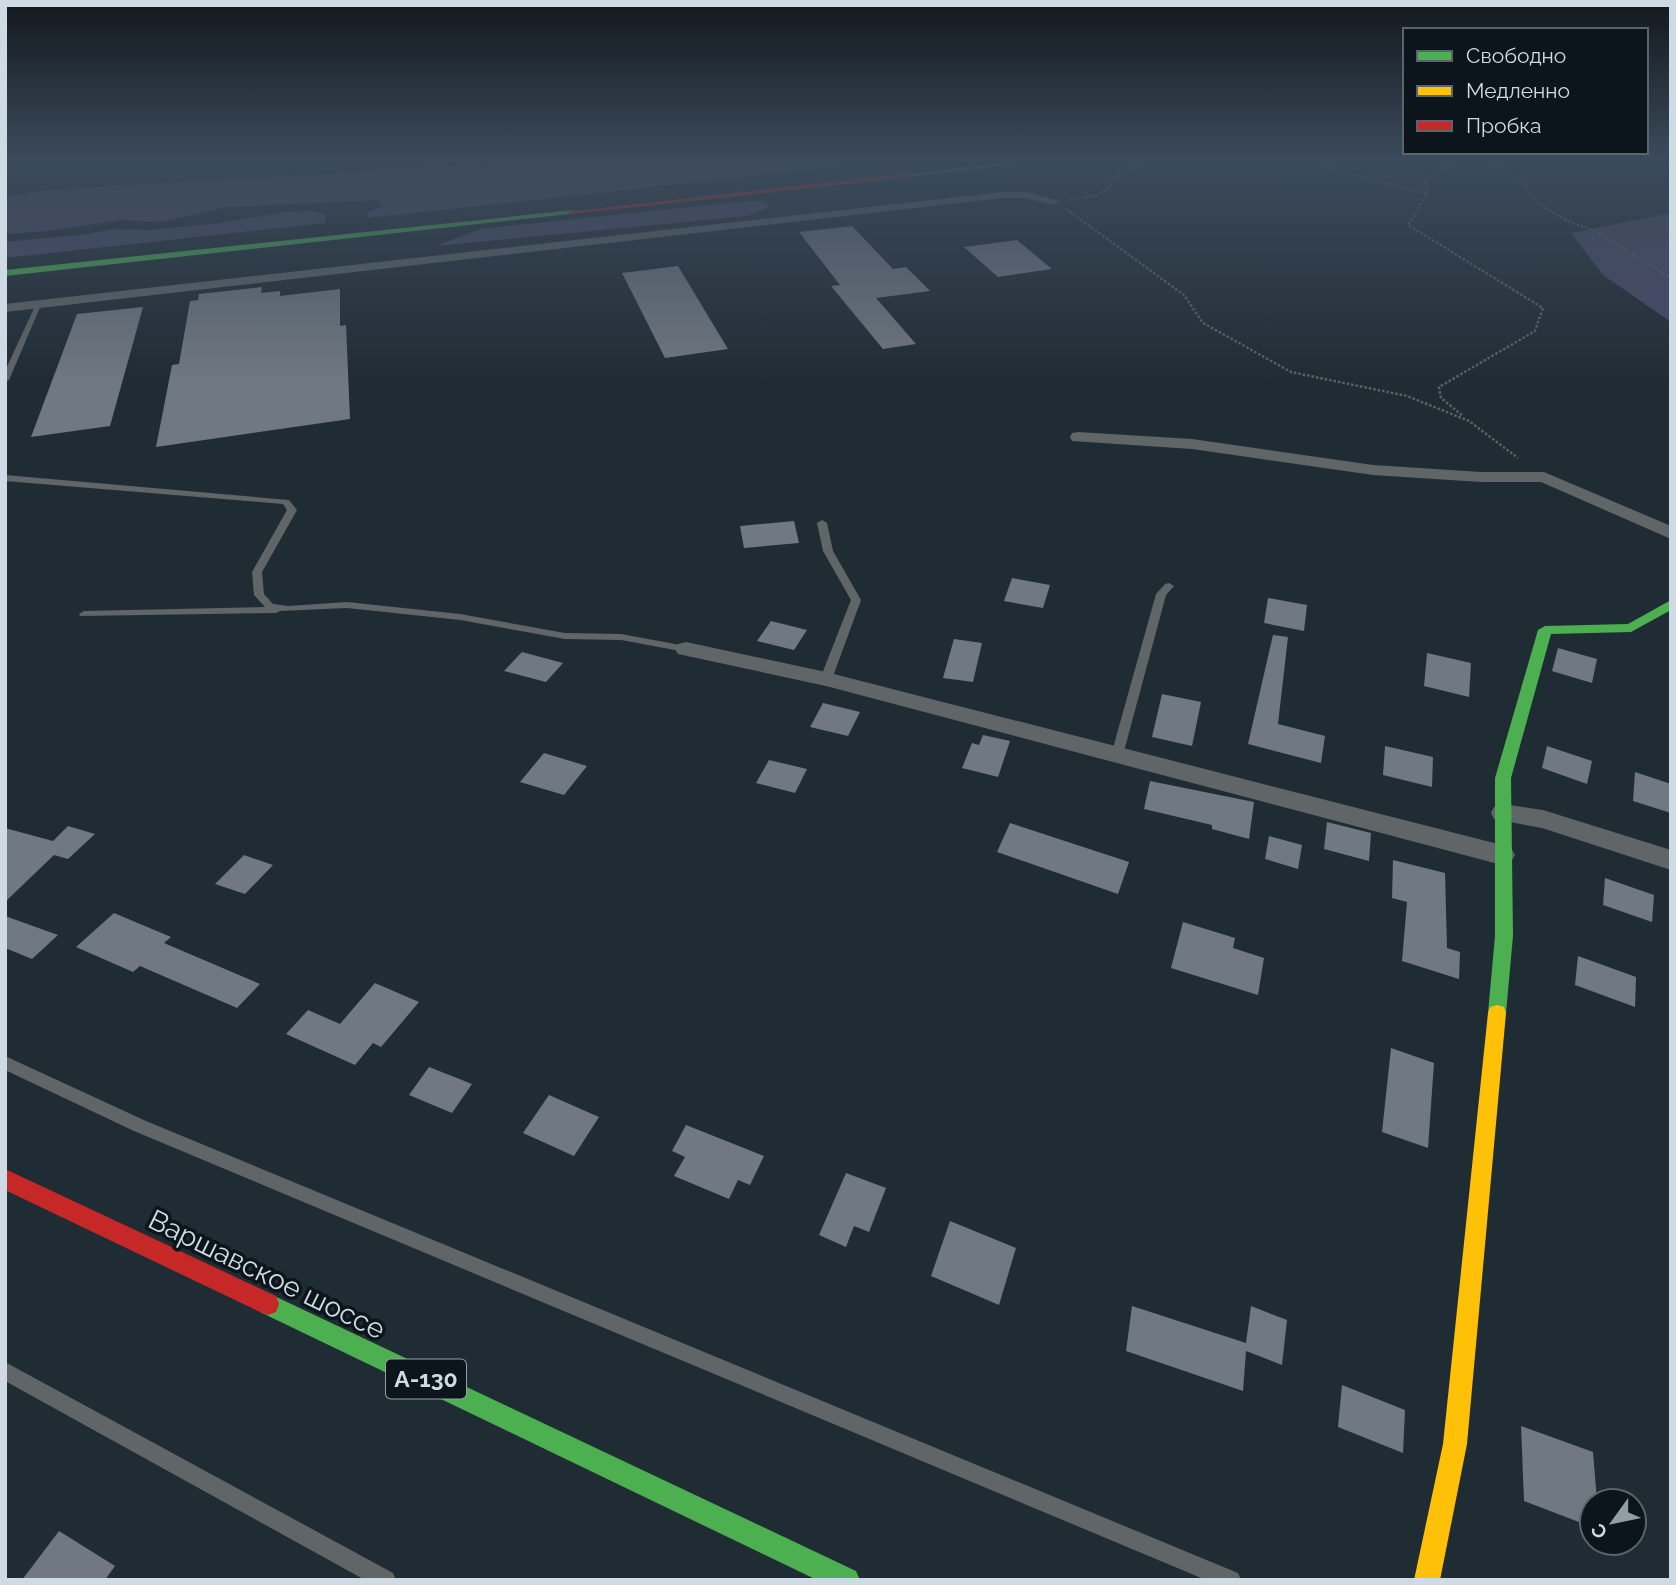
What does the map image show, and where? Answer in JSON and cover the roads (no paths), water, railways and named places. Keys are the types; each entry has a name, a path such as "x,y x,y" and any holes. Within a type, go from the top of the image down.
{"main road":[{"path":"5,265 294,234"},
{"path":"5,274 370,234"},
{"path":"1427,1580 1455,1444 1504,936 1503,778 1545,630 1631,628 1671,604"},
{"name":"Варшавское шоссе","path":"5,1179 847,1580"}],"street":[{"path":"5,308 640,234"},
{"path":"1078,437 1192,444 1373,470 1480,477 1544,477 1671,533"},
{"path":"686,649 826,679 1502,855"},
{"path":"1503,813 1543,819 1671,860"}],"lane":[{"path":"5,380 38,305"},
{"path":"5,478 286,502 292,510 257,572 259,595 270,607 288,609"},
{"path":"822,523 828,551 856,600 826,679"},
{"path":"1117,755 1161,594 1169,586"},
{"path":"84,614 347,605 460,617 565,636 621,637 686,649"},
{"path":"5,1063 153,1131 1231,1580"},
{"path":"5,1371 386,1580"}]}
